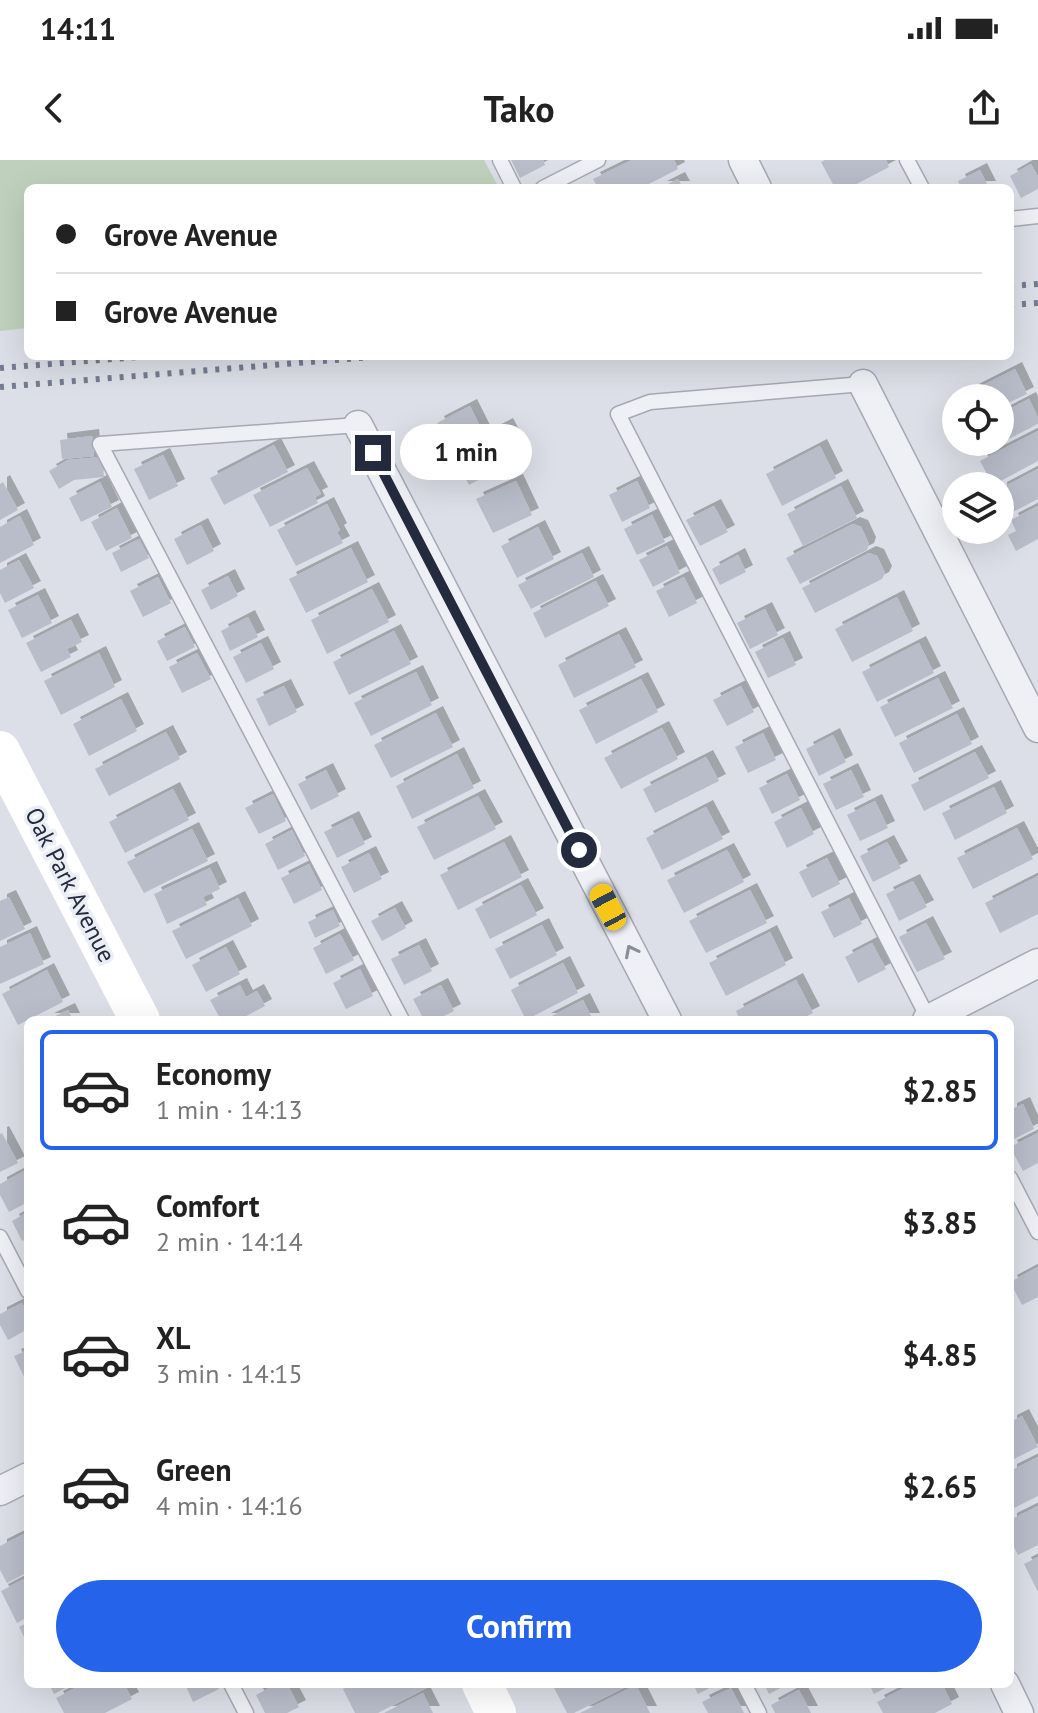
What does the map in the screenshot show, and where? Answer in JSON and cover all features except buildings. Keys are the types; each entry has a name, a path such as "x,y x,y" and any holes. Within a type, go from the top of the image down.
{"street":[{"path":"743,160 755,184"},
{"path":"863,384 1038,728"},
{"path":"358,425 665,1016"},
{"name":"Oak Park Avenue","path":"0,751 138,1016"},
{"path":"936,1016 1038,963"},
{"path":"0,1491 24,1479"},
{"path":"484,1688 496,1713"},
{"path":"1007,1688 1019,1713"}],"lane":[{"path":"500,160 512,184"},
{"path":"551,184 598,160"},
{"path":"907,160 920,184"},
{"path":"1014,219 1038,216"},
{"path":"863,384 650,402 618,414 926,1016"},
{"path":"358,425 100,444 400,1016"},
{"path":"1014,1186 1038,1232"},
{"path":"0,1237 24,1283"},
{"path":"233,1688 246,1713"},
{"path":"746,1688 759,1713"}],"green space":[{"path":"0,160 484,160 497,184 24,184 24,328 0,331"}],"railway":[{"path":"1014,286 1038,284"},
{"path":"1014,305 1038,303"},
{"path":"0,368 101,360"},
{"path":"0,387 334,360"}],"route":[{"path":"373,453 579,850"}]}
